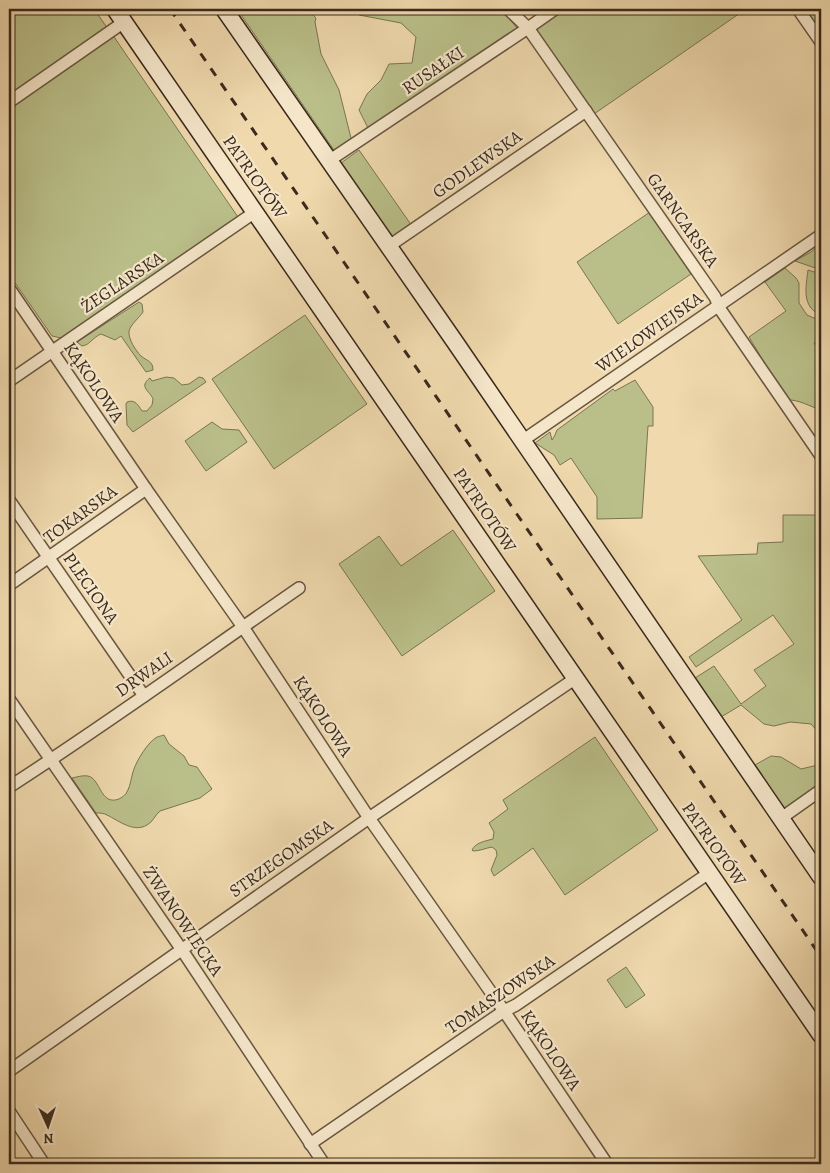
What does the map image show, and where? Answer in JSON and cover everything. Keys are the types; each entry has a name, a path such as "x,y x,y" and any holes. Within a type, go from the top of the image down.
{"main road":[{"path":"224,9 330,160 821,877"},
{"name":"PATRIOTÓW","path":"120,16 821,1035"}],"street":[{"name":"GARNCARSKA","path":"508,9 528,28 715,297 821,456"},
{"name":"RUSAŁKI","path":"330,160 555,9"},
{"path":"798,9 821,42"},
{"path":"9,102 120,16"},
{"name":"GODLEWSKA","path":"389,246 586,111"},
{"name":"ŻEGLARSKA","path":"9,381 256,212"},
{"name":"WIELOWIEJSKA","path":"522,441 821,235"},
{"name":"KĄKOLOWA","path":"9,288 243,627 369,818 504,1011 607,1164"},
{"name":"TOKARSKA","path":"9,585 146,489"},
{"name":"PLECIONA","path":"9,500 144,696"},
{"name":"DRWALI","path":"9,787 51,760 299,588"},
{"name":"STRZEGOMSKA","path":"9,1071 369,818 576,678"},
{"name":"ŻWANOWIECKA","path":"9,699 182,950 324,1164"},
{"path":"780,819 821,790"},
{"name":"TOMASZOWSKA","path":"310,1144 710,873"},
{"path":"9,1111 44,1164"}],"green space":[{"path":"14,9 94,9 108,29 9,98 9,12"},
{"path":"232,9 235,9 334,152 331,152"},
{"path":"237,9 307,9 316,18 315,22 321,54 339,90 352,142 336,153"},
{"path":"364,9 502,9 517,28 369,130 359,110 367,94 381,80 389,64 412,63 416,37 401,23 359,15"},
{"path":"547,9 746,9 594,114 529,21"},
{"path":"802,9 821,9 821,37"},
{"path":"112,34 238,217 61,338 52,336 9,274 9,106"},
{"path":"359,150 412,226 392,236 341,163"},
{"path":"650,212 691,274 618,324 577,262"},
{"path":"821,243 818,256 821,259 821,270 795,261 811,252"},
{"path":"785,268 799,283 799,303 807,315 821,321 821,339 814,343 821,354 821,410 800,402 787,400 749,337 786,311 765,282"},
{"path":"808,270 821,274 821,315 810,307 806,296"},
{"path":"139,302 142,304 143,312 131,326 129,334 135,348 141,356 151,363 153,370 146,372 121,336 115,340 101,334 82,346 77,342"},
{"path":"305,315 367,404 274,469 212,379"},
{"path":"166,377 174,378 182,385 189,384 199,377 203,378 206,382 133,432 127,425 127,402 134,402 142,411 147,411 152,405 153,399 145,384 150,378 152,381"},
{"path":"635,380 653,407 653,426 648,426 642,518 597,519 597,497 571,458 560,465 554,455 535,443 550,432 552,440 557,430 613,389 615,391"},
{"path":"212,422 222,429 239,430 247,442 206,471 185,441"},
{"path":"783,515 817,515 821,527 821,735 811,724 790,722 774,726 764,724 741,705 721,717 695,678 714,666 741,704 766,686 754,670 794,644 773,615 696,667 689,657 742,620 698,556 757,554 758,543 783,542"},
{"path":"453,530 495,591 402,656 339,564 379,536 401,566"},
{"path":"164,735 169,744 184,756 189,765 197,767 212,789 200,798 160,811 151,822 142,827 132,827 106,814 96,813 72,778 88,776 96,782 104,796 108,799 119,799 126,794 135,765 143,752 154,739"},
{"path":"595,737 658,830 565,895 533,848 494,876 491,870 497,855 496,850 492,847 478,851 472,850 478,844 493,839 494,832 489,823 508,809 503,800"},
{"path":"771,756 781,757 801,769 818,765 821,762 821,785 784,809 755,765"},
{"path":"626,967 645,995 626,1008 607,980"}],"railway":[{"path":"170,9 821,957"}]}
